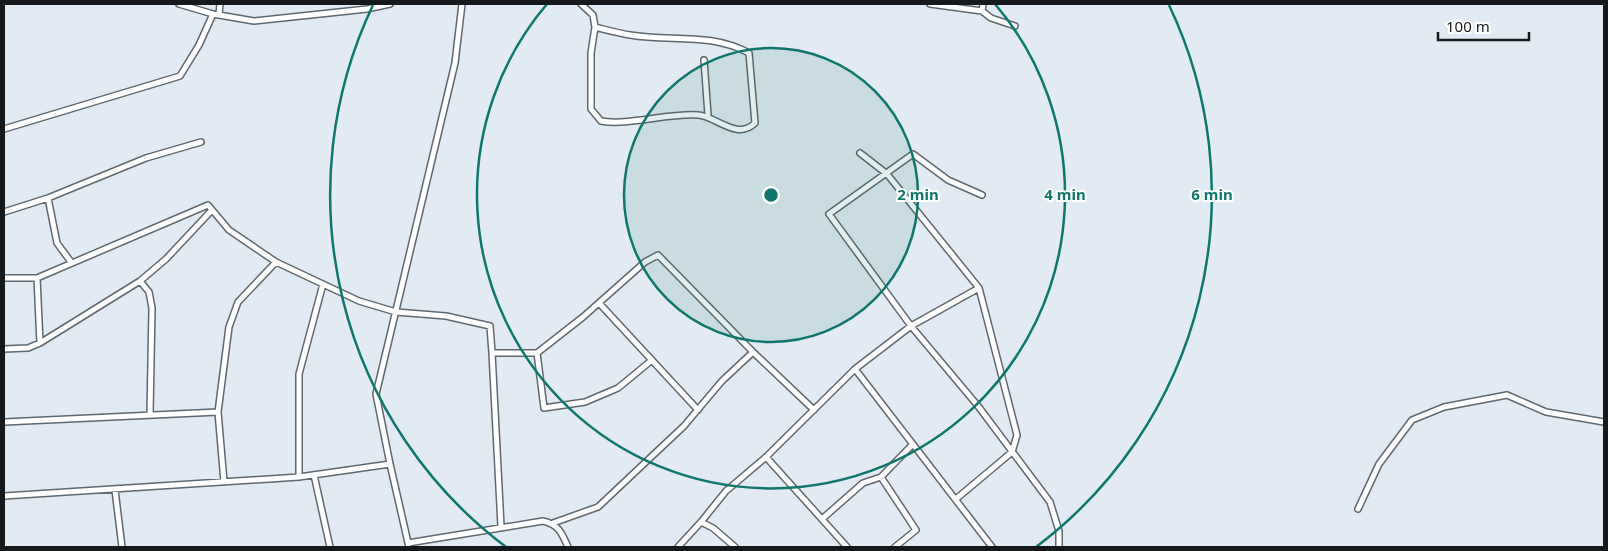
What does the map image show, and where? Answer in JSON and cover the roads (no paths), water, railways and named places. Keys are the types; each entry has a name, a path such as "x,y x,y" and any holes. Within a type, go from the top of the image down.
{"street":[{"path":"179,4 216,15 254,21 367,9 390,4"},
{"path":"4,129 180,76 216,15 220,4"},
{"path":"462,4 455,64 376,394 409,545 501,526 542,521 553,523 598,507 698,410 722,381 753,352"},
{"path":"581,4 593,15 596,27 591,53 591,110 596,118 606,122 674,114 708,115 729,128 747,128 755,123 749,53 725,43 684,37 631,36 596,27"},
{"path":"930,4 982,11 991,18 1015,26"},
{"path":"982,11 983,4"},
{"path":"704,60 708,115"},
{"path":"4,212 48,198 146,158 201,142"},
{"path":"860,153 887,174 979,288 1017,435 1012,452 956,500"},
{"path":"982,195 948,180 913,154 829,214 911,326 978,406 1050,502 1059,531 1059,547"},
{"path":"48,198 57,243 71,262"},
{"path":"4,278 37,278 208,205 229,230 276,262 359,301 396,312 446,316 490,326 501,526"},
{"path":"4,349 28,348 40,343 140,281 166,260 212,210"},
{"path":"492,353 537,353 599,303 645,262 660,256 753,352 814,410"},
{"path":"224,482 218,412 229,326 238,302 276,262"},
{"path":"37,278 40,343"},
{"path":"140,281 149,292 152,308 150,414"},
{"path":"299,477 299,374 323,284"},
{"path":"678,547 726,491 766,457 855,369 911,326 979,288"},
{"path":"599,303 698,410"},
{"path":"537,353 544,408 585,402 618,388 652,360"},
{"path":"855,369 992,547"},
{"path":"1358,509 1379,464 1412,420 1444,407 1507,396 1546,412 1604,422"},
{"path":"4,422 218,412"},
{"path":"822,520 863,483 880,477 913,444"},
{"path":"766,457 847,547"},
{"path":"4,496 299,477 390,464"},
{"path":"314,475 330,547"},
{"path":"880,477 916,530 895,547"},
{"path":"115,490 122,547"},
{"path":"701,522 713,528 736,547"},
{"path":"553,523 560,530 568,547"}]}
